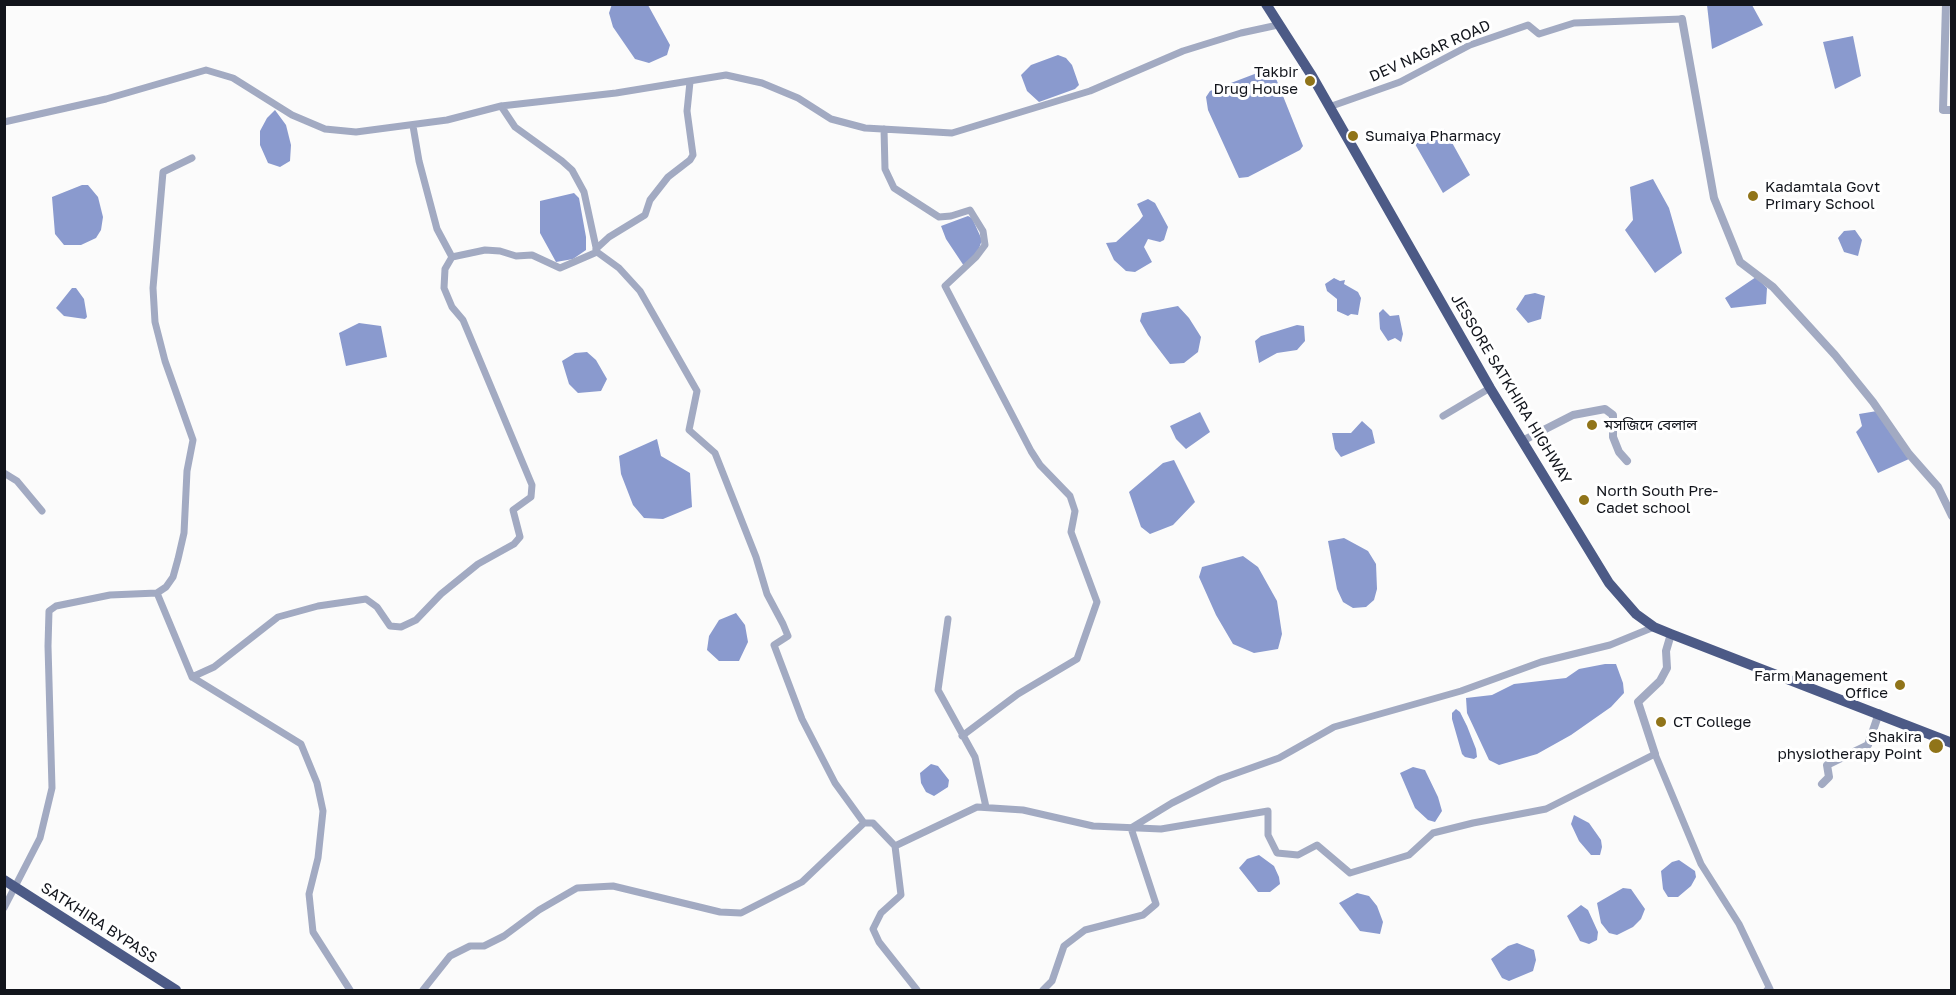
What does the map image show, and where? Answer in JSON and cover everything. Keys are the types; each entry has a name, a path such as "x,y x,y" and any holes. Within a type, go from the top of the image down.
{"highway":[{"name":"JESSORE SATKHIRA HIGHWAY","path":"1266,4 1329,107 1490,388 1524,440 1609,584 1636,614 1654,627 1671,634 1951,741"},
{"name":"SATKHIRA BYPASS","path":"4,880 176,990"}],"street":[{"path":"1946,4 1943,110 1952,110"},
{"path":"1682,18 1714,198 1740,262 1773,287 1835,355 1909,454 1938,487 1952,516"},
{"name":"DEV NAGAR ROAD","path":"1329,107 1400,82 1470,45 1528,25 1539,34 1574,23 1682,18"},
{"path":"4,122 106,99 206,70 233,78 292,115 325,129 356,132 447,120 501,106 690,82 726,75 762,84 798,98 831,119 865,128 952,133 1090,91 1184,51 1241,33 1278,25"},
{"path":"192,677 214,667 278,617 318,606 366,599 377,607 390,626 401,627 416,620 441,594 478,564 514,544 520,537 513,510 531,497 532,485 464,320 452,307 444,288 445,269 452,257 485,250 500,251 516,256 532,255 560,268 597,250 609,237 645,215 651,200 668,177 693,155 687,111 690,82"},
{"path":"501,106 514,127 562,160 572,170 584,192 597,250 619,268 639,291 697,391 689,430 715,453 756,556 767,594 788,636 774,645 801,719 835,783 864,823"},
{"path":"413,126 419,161 437,230 452,257"},
{"path":"884,129 885,169 894,188 939,217 970,210 983,231 985,245 976,257 945,286 1031,451 1040,465 1070,496 1075,512 1071,532 1097,602 1077,659 1018,694 962,736"},
{"path":"4,908 40,838 52,788 49,611 56,606 110,595 157,593 166,587 173,577 182,541 187,471 193,440 155,322 153,288 159,196 163,172 192,158"},
{"path":"1443,416 1490,388"},
{"path":"1524,440 1573,415 1605,409 1612,415 1613,437 1619,452 1627,461"},
{"path":"4,473 17,481 42,511"},
{"path":"157,593 192,677 301,744 317,783 323,811 318,858 309,894 313,932 350,990"},
{"path":"948,619 938,690 975,757 986,807"},
{"path":"1131,828 1172,802 1220,779 1279,758 1334,727 1461,691 1541,662 1610,645 1654,627"},
{"path":"1671,634 1666,651 1667,668 1660,681 1638,702 1655,754 1701,864 1738,924 1770,989 1767,990"},
{"path":"1821,784 1829,777 1827,765 1868,745 1879,713"},
{"path":"895,846 977,807 1023,810 1093,826 1161,829 1268,811 1268,835 1277,853 1298,855 1317,845 1350,873 1409,855 1433,833 1546,809 1655,754"},
{"path":"423,990 450,956 470,946 484,946 504,936 539,910 578,888 613,886 720,912 741,913 802,882 864,823 873,823 895,846 901,895 881,913 873,928 879,942 917,990"},
{"path":"1043,990 1051,983 1064,946 1085,930 1143,915 1156,904 1131,828"},
{"path":"1051,983 1055,990"}],"water":[{"path":"612,4 648,5 670,45 667,55 649,63 635,59 613,27 609,13"},
{"path":"1707,5 1752,5 1763,25 1712,49"},
{"path":"1853,36 1861,76 1835,89 1823,42"},
{"path":"1058,55 1066,58 1072,65 1079,85 1075,89 1039,102 1027,91 1021,75 1031,65"},
{"path":"1265,70 1275,76 1303,146 1300,150 1248,177 1239,178 1208,110 1206,97 1210,91"},
{"path":"275,110 286,125 291,145 290,161 280,167 268,163 260,145 260,131 267,118"},
{"path":"1441,128 1445,130 1470,175 1443,193 1415,144"},
{"path":"1653,179 1669,208 1682,253 1655,273 1625,230 1633,220 1630,187"},
{"path":"82,185 88,185 98,197 103,217 101,230 96,238 81,245 64,245 55,234 52,197"},
{"path":"574,193 579,198 586,250 573,259 556,262 540,233 540,201"},
{"path":"1148,199 1155,203 1168,227 1164,240 1160,242 1148,239 1144,247 1152,262 1135,272 1126,271 1114,260 1106,243 1116,242 1139,221 1143,216 1137,204"},
{"path":"968,216 972,218 982,240 977,254 964,266 946,239 941,226"},
{"path":"1855,230 1862,240 1858,256 1844,252 1838,238 1844,231"},
{"path":"1756,277 1767,288 1766,304 1731,308 1725,298"},
{"path":"1334,278 1340,281 1345,280 1344,284 1358,292 1361,298 1358,315 1348,316 1337,311 1337,299 1327,291 1325,284"},
{"path":"72,288 76,288 84,299 87,317 85,319 64,316 56,308"},
{"path":"1535,293 1545,296 1541,319 1528,323 1516,309 1525,295"},
{"path":"1178,306 1201,337 1198,352 1184,363 1170,364 1140,321 1142,313"},
{"path":"1383,309 1390,316 1399,315 1403,334 1401,342 1395,338 1388,341 1380,329 1379,313"},
{"path":"359,323 381,326 387,357 346,366 339,333"},
{"path":"1297,325 1304,326 1305,341 1297,350 1277,353 1259,363 1255,341 1261,336"},
{"path":"587,352 596,360 607,379 601,391 578,393 569,384 562,361 575,353"},
{"path":"1877,411 1909,459 1878,473 1856,432 1862,426 1859,414"},
{"path":"1200,412 1210,432 1186,449 1176,439 1170,426"},
{"path":"1362,421 1372,430 1375,443 1341,457 1335,449 1332,433 1351,433"},
{"path":"657,439 661,456 690,473 692,507 663,519 644,518 633,505 621,474 619,456"},
{"path":"1174,460 1195,502 1173,525 1150,534 1141,527 1129,492 1163,463"},
{"path":"1344,538 1368,551 1376,564 1377,589 1374,600 1366,607 1353,608 1343,602 1337,589 1328,541"},
{"path":"1243,556 1258,567 1277,601 1282,634 1278,649 1254,653 1233,644 1216,615 1199,577 1202,567"},
{"path":"736,613 745,625 748,642 739,661 719,661 707,650 709,636 719,620"},
{"path":"1616,664 1623,683 1624,693 1611,707 1571,735 1537,754 1499,765 1489,760 1467,713 1466,698 1492,695 1514,684 1566,678 1579,669"},
{"path":"1456,709 1467,726 1476,749 1477,757 1474,759 1462,754 1452,719 1452,713"},
{"path":"931,764 938,766 949,780 948,787 934,796 926,792 921,783 920,773"},
{"path":"1413,767 1425,770 1438,797 1442,811 1435,822 1428,820 1415,808 1400,773"},
{"path":"1574,815 1589,823 1601,840 1600,855 1591,855 1579,841 1571,824"},
{"path":"1259,855 1274,866 1279,877 1280,884 1270,892 1258,892 1239,868 1247,859"},
{"path":"1679,860 1695,871 1696,877 1691,886 1678,897 1668,897 1663,889 1661,871 1672,862"},
{"path":"1623,888 1631,889 1645,909 1641,919 1633,927 1617,935 1609,933 1601,923 1597,903"},
{"path":"1357,893 1369,896 1377,906 1383,922 1380,934 1360,931 1339,903"},
{"path":"1581,905 1588,910 1598,932 1597,940 1589,944 1580,941 1567,916"},
{"path":"1517,943 1534,950 1536,960 1533,971 1509,981 1502,978 1491,959 1508,946"}],"place":[{"name":"Takbir Drug House","path":"1310,81"},
{"name":"Sumaiya Pharmacy","path":"1353,136"},
{"name":"Kadamtala Govt Primary School","path":"1753,196"},
{"name":"মসজিদে বেলাল","path":"1592,425"},
{"name":"North South Pre- Cadet school","path":"1584,500"},
{"name":"Farm Management Office","path":"1900,685"},
{"name":"CT College","path":"1661,722"},
{"name":"Shakira physiotherapy Point","path":"1936,746"}]}
